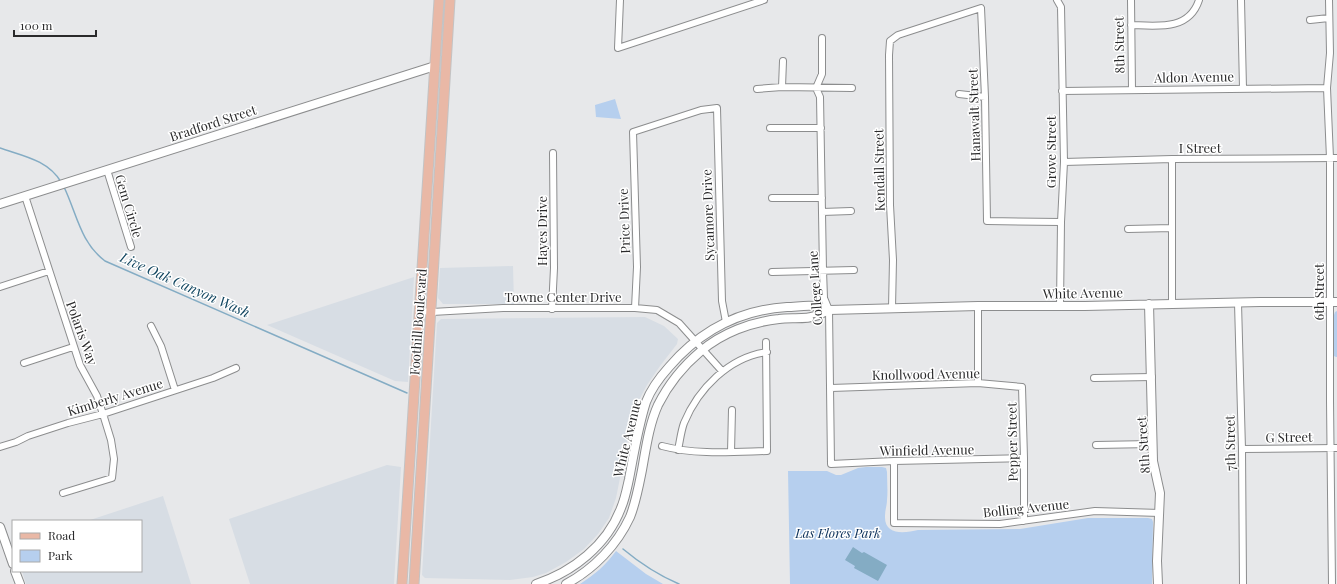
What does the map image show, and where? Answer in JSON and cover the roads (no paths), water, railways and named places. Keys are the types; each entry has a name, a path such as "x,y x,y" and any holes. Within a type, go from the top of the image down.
{"main road":[{"name":"Foothill Boulevard","path":"402,584 439,0"},
{"name":"Foothill Boulevard","path":"414,584 432,312 450,0"},
{"name":"Bradford Street","path":"0,204 434,66"},
{"name":"White Avenue","path":"536,584 563,573 577,564 591,552 616,520 624,499 646,400 659,379 680,354 707,332 726,322 748,314 774,308 813,306 829,310 978,306 1333,303"},
{"name":"8th Street","path":"1149,304 1152,377 1152,444 1153,461 1160,493 1157,560 1158,584"},
{"name":"White Avenue","path":"567,584 590,568 611,548 624,528 635,501 649,433 658,406 676,375 702,350 730,333 752,324 780,319 814,317 829,310"},
{"path":"0,527 12,561"},
{"path":"15,572 17,583"}],"street":[{"path":"620,0 618,48 764,0"},
{"name":"Grove Street","path":"1057,0 1061,7 1064,162 1061,222 1060,306"},
{"name":"8th Street","path":"1131,0 1132,89"},
{"path":"1131,25 1166,26 1186,20 1197,6 1199,0"},
{"path":"1241,0 1243,88"},
{"name":"6th Street","path":"1329,0 1330,53 1327,88 1334,158 1334,448 1332,584"},
{"name":"Hanawalt Street","path":"898,35 981,8 985,96 987,221 1061,222"},
{"path":"1310,20 1329,18"},
{"name":"Kendall Street","path":"892,308 893,260 890,205 889,55 890,41 898,35"},
{"path":"816,88 822,74 822,38"},
{"path":"782,87 783,61"},
{"path":"757,88 852,88"},
{"name":"College Lane","path":"816,88 820,97 824,298 829,310 831,464"},
{"name":"Aldon Avenue","path":"1062,90 1327,88"},
{"path":"959,94 985,96"},
{"name":"Price Drive","path":"635,308 637,267 633,132 701,110 716,108"},
{"name":"Sycamore Drive","path":"716,108 722,301 726,322"},
{"path":"770,128 821,128"},
{"name":"Hayes Drive","path":"552,309 554,268 553,153"},
{"name":"I Street","path":"1064,162 1172,159 1334,158"},
{"path":"1172,159 1172,304"},
{"name":"Gem Circle","path":"107,170 131,247"},
{"name":"Polaris Way","path":"25,196 73,347 80,365 97,396 104,414 114,459 112,478 63,493"},
{"path":"772,198 822,198"},
{"path":"822,212 851,211"},
{"path":"1128,229 1172,228"},
{"path":"772,272 854,270"},
{"path":"0,287 49,271"},
{"name":"7th Street","path":"1238,303 1242,449 1243,584"},
{"path":"978,306 978,383"},
{"name":"Towne Center Drive","path":"420,311 432,312 493,308 635,308 657,310 679,323 694,342 722,371"},
{"path":"151,326 161,346 175,390"},
{"path":"662,446 695,452 767,451 766,342"},
{"path":"24,363 73,347"},
{"path":"678,450 684,424 695,401 722,371 744,358 767,352"},
{"name":"Kimberly Avenue","path":"0,447 68,423 104,414 213,378 236,368"},
{"path":"1094,378 1152,377"},
{"name":"Knollwood Avenue","path":"831,388 978,383 1022,387"},
{"name":"Pepper Street","path":"1022,387 1024,521"},
{"path":"731,452 732,410"},
{"path":"1096,445 1152,444"},
{"name":"G Street","path":"1242,449 1334,448"},
{"name":"Winfield Avenue","path":"831,464 1024,458"},
{"name":"Bolling Avenue","path":"894,461 894,523 1000,524 1095,511 1160,513"},
{"path":"563,573 567,584"}],"waterway":[{"name":"Live Oak Canyon Wash","path":"0,148 26,156 42,164 56,175 61,182"},
{"name":"Live Oak Canyon Wash","path":"64,187 84,236 105,261 407,393"},
{"path":"623,549 650,569 679,584"}],"park label":[{"name":"Las Flores Park","path":"838,533"}]}
